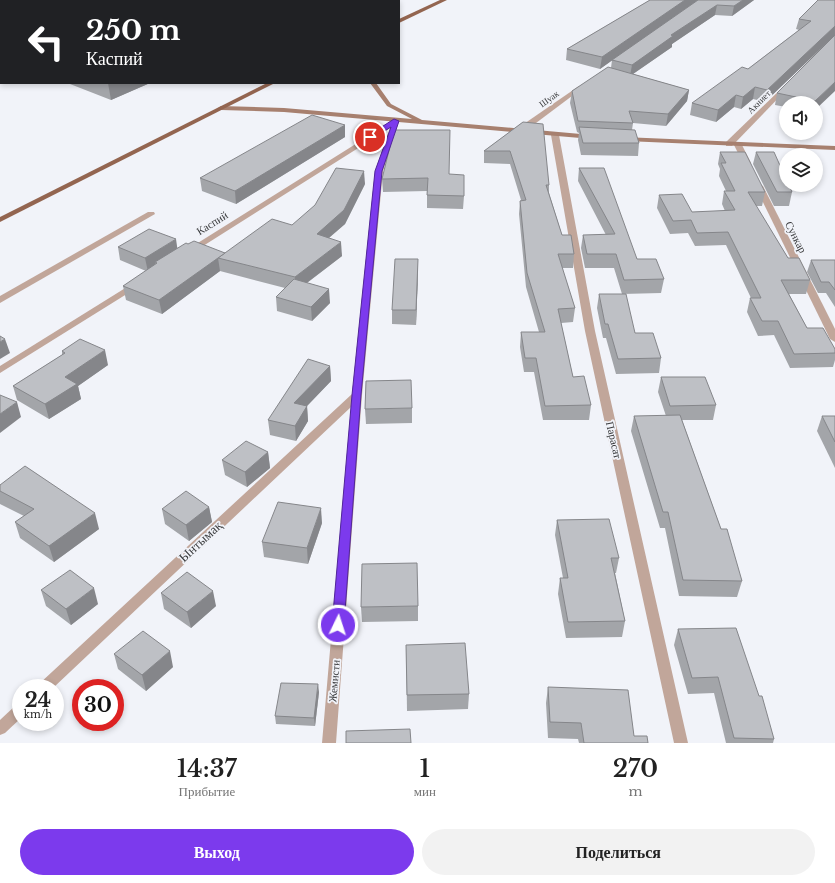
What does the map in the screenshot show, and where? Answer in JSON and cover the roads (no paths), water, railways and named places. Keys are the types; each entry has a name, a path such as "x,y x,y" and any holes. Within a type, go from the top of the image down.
{"main road":[{"path":"400,21 444,0"},
{"path":"0,220 270,84"}],"street":[{"name":"Шуак","path":"521,130 590,81"},
{"name":"Акниет","path":"734,144 790,83"},
{"path":"374,84 389,105 424,123"},
{"path":"221,108 284,110 396,121 521,130 555,135 603,137"},
{"name":"Каспий","path":"181,256 396,121"},
{"name":"Жемисти","path":"329,743 357,395 379,171 396,121"},
{"name":"Парасат","path":"555,135 590,331 682,743"},
{"path":"618,138 835,148"},
{"name":"Сункар","path":"734,144 754,176 835,339"},
{"path":"0,300 151,214"},
{"path":"0,370 141,281"},
{"name":"Ынтымақ","path":"54,679 357,395"},
{"path":"0,729 12,718"}]}
